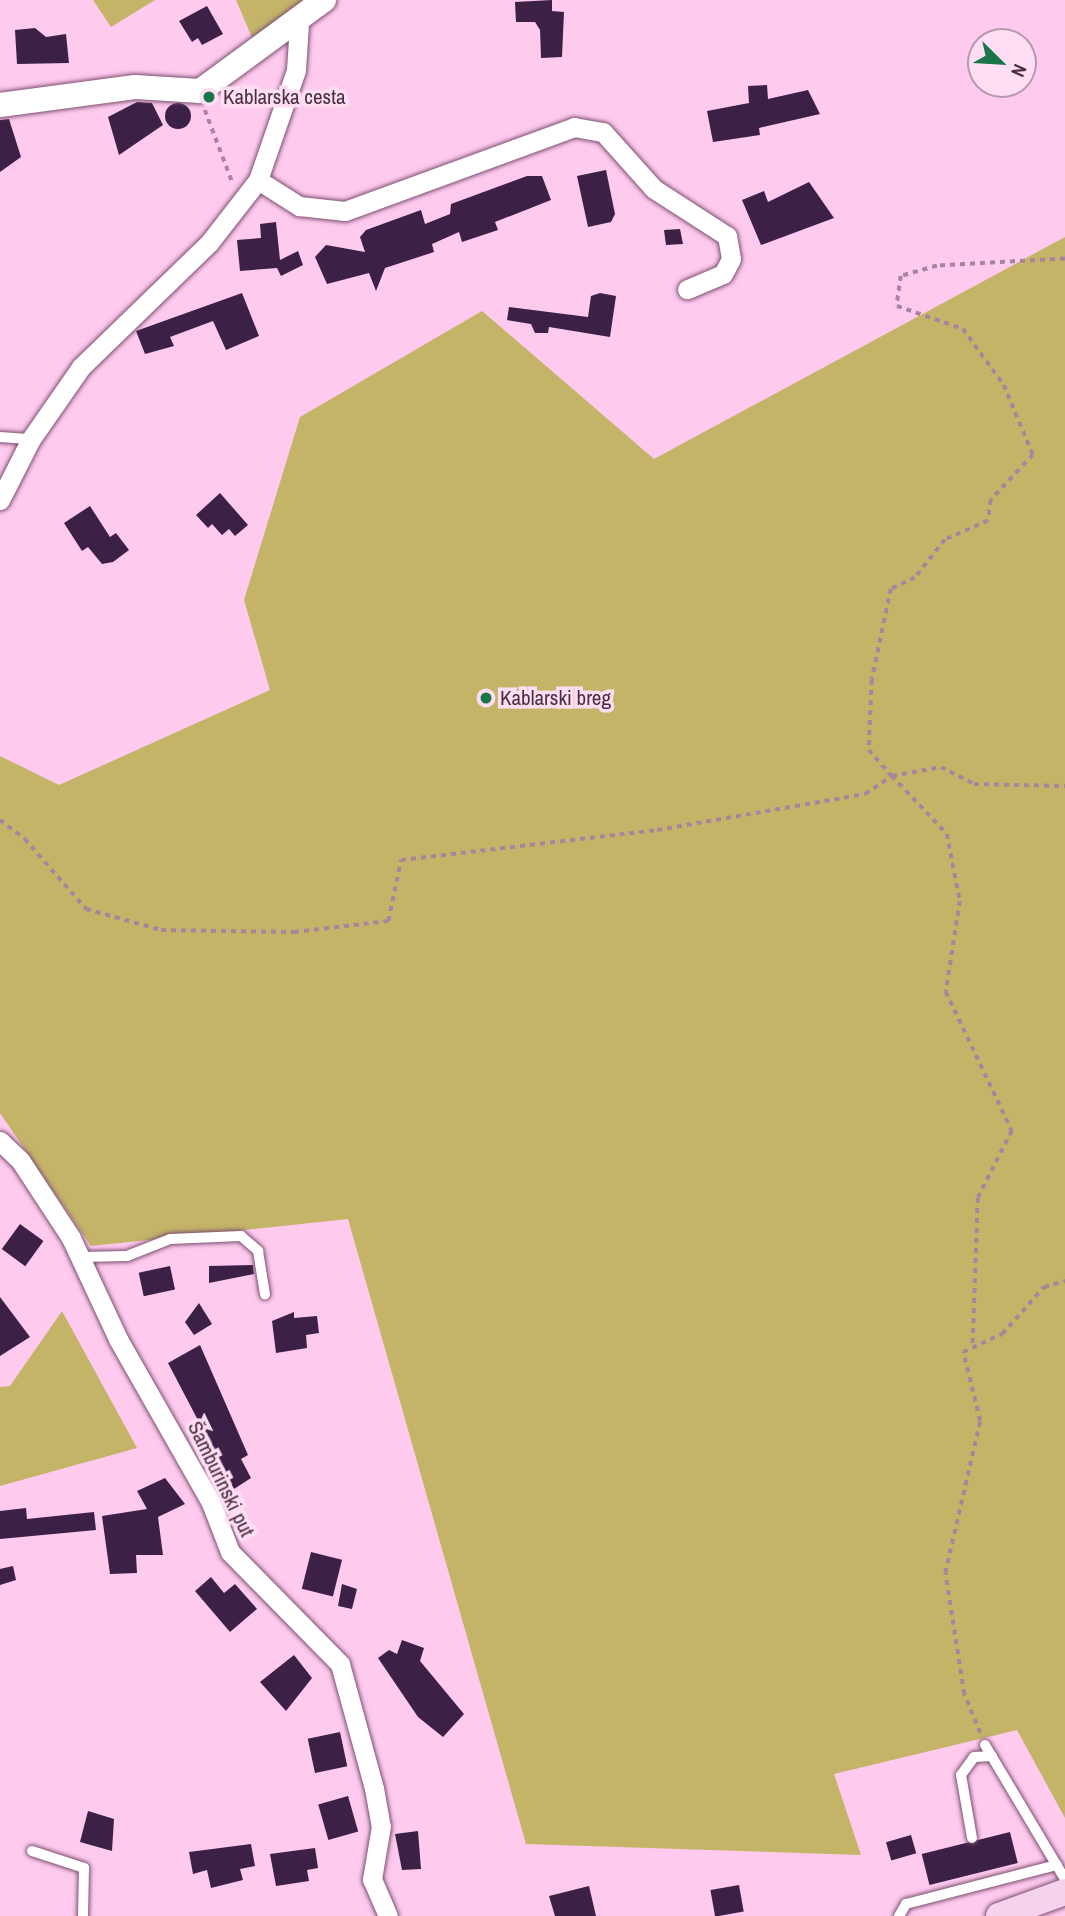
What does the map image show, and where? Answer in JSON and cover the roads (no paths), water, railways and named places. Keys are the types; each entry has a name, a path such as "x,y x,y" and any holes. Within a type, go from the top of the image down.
{"main road":[{"path":"999,1916 1064,1891"}],"street":[{"path":"0,105 135,87 198,92 299,24 324,0"},
{"path":"0,500 30,439 81,367 240,207 258,180 296,70 299,24"},
{"path":"258,180 299,206 345,211 574,127 603,132 654,189 727,236 731,259 723,274 687,289"},
{"name":"Šamburinski put","path":"0,1141 20,1160 81,1257 230,1552 340,1664 381,1825 372,1879 388,1916"}],"lane":[{"path":"0,437 30,439"},
{"path":"81,1257 127,1256 170,1239 242,1236 258,1251 265,1294"},
{"path":"985,1745 1057,1865 1064,1891"},
{"path":"972,1838 961,1776 974,1756 992,1756"},
{"path":"32,1851 84,1868 83,1916"},
{"path":"899,1916 906,1904 1057,1865"}],"place":[{"name":"Kablarska cesta","path":"209,97"},
{"name":"Kablarski breg","path":"486,698"}]}
